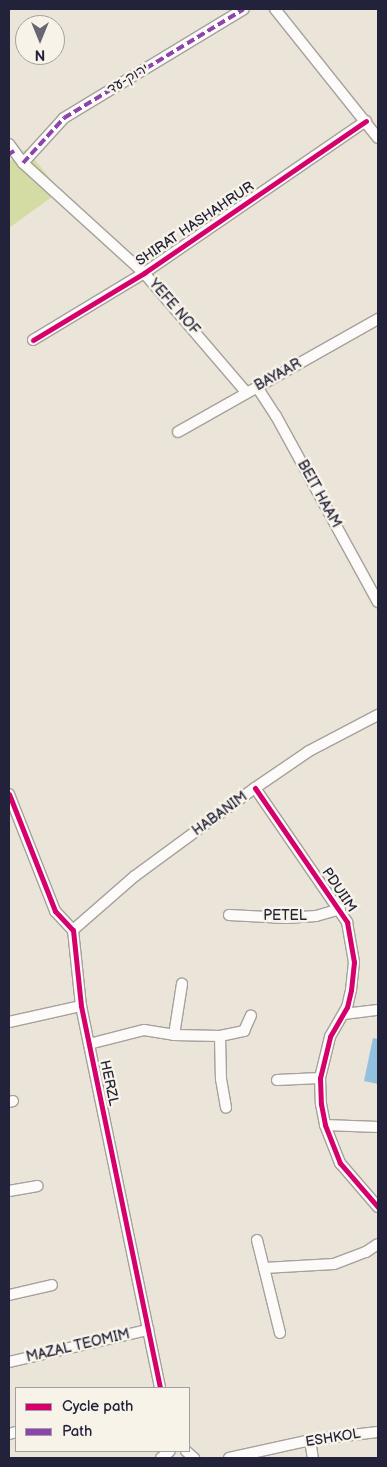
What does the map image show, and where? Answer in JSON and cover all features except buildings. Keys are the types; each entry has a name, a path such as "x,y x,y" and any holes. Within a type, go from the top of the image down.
{"street":[{"name":"ירוק-עד","path":"23,163 64,118 244,9"},
{"path":"275,9 378,138"},
{"name":"SHIRAT HASHAHRUR","path":"33,340 144,273 366,121"},
{"name":"YEFE NOF","path":"10,149 144,273 247,393"},
{"name":"BAYAAR","path":"178,432 378,319"},
{"name":"BEIT HAAM","path":"257,387 276,416 378,602"},
{"name":"HABANIM","path":"73,930 135,876 255,788 309,751 378,715"},
{"name":"PDUIIM","path":"255,788 340,909 347,922 354,962 351,990 344,1014 330,1037 320,1078 320,1104 325,1125 340,1163 378,1207"},
{"path":"9,794 55,911 73,930"},
{"name":"PETEL","path":"229,915 286,918 316,916 340,909"},
{"name":"HERZL","path":"73,930 81,1006 160,1387"},
{"path":"174,1035 182,984"},
{"path":"9,1022 81,1006"},
{"path":"344,1014 378,1010"},
{"path":"89,1044 144,1030 174,1035 220,1036 244,1031 251,1015"},
{"path":"220,1036 221,1079 226,1108"},
{"path":"277,1080 320,1078"},
{"path":"325,1125 378,1127"},
{"path":"9,1192 38,1186"},
{"path":"256,1240 280,1333"},
{"path":"264,1268 334,1264 366,1252 378,1244"},
{"path":"9,1294 52,1285"},
{"name":"MAZAL TEOMIM","path":"9,1362 148,1330"},
{"name":"ESHKOL","path":"229,1458 310,1440 378,1432"},
{"path":"310,1440 313,1458"}],"green space":[{"path":"26,149 60,191 9,228 9,162"}],"water":[{"path":"373,1038 378,1039 378,1084 364,1081"}],"marked path":[{"path":"23,163 64,118 244,9"},
{"path":"9,154 14,151"}],"cycle path":[{"path":"33,340 144,273 366,121"},
{"path":"255,788 347,922 354,962 351,990 347,1007 330,1037 320,1078 321,1104 325,1125 340,1163 378,1207"},
{"path":"9,794 55,911 73,930 81,1006 160,1387"}]}
